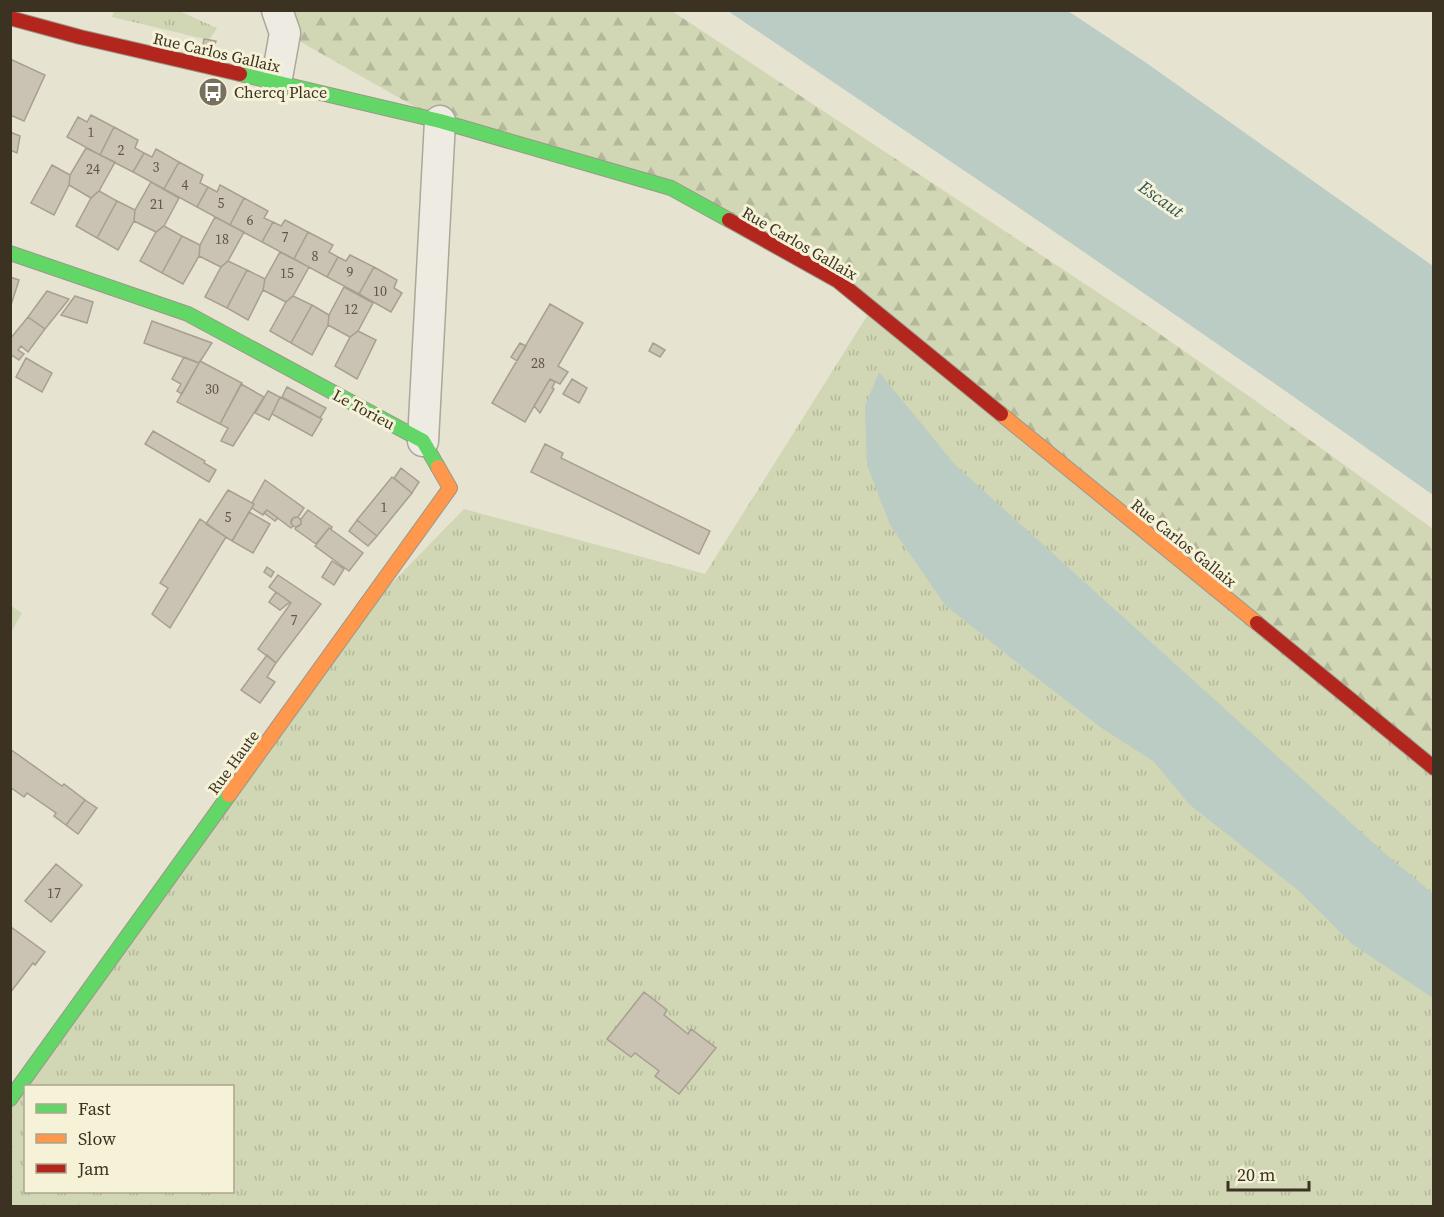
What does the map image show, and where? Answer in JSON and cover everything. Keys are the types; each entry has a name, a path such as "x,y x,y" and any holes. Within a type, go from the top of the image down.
{"main road":[{"name":"Rue Carlos Gallaix","path":"10,18 91,40 440,121 671,188 838,281 1434,768"},
{"name":"Le Torieu","path":"10,253 188,314 423,441"},
{"name":"Rue Haute","path":"10,1099 450,488 423,441"}],"street":[{"path":"276,83 285,33 277,10"},
{"path":"423,441 440,121"}],"green space":[{"path":"114,11 179,11 217,28 209,40 112,17"},
{"path":"277,11 672,11 1144,323 1433,529 1433,768 838,281 671,188 440,121 285,33"},
{"path":"872,308 1433,769 1433,1206 11,1206 11,1099 352,624 464,509 705,574"},
{"path":"11,606 22,613 11,632"}],"water":[{"name":"Escaut","path":"728,11 1068,11 1145,62 1433,266 1433,495 1170,311"},
{"path":"879,372 956,466 1382,851 1433,894 1433,998 1352,944 1298,890 1190,805 1153,761 1103,729 945,605 890,525 867,465 865,406"}],"building":[{"path":"204,39 216,41 214,47 203,45"},
{"path":"10,59 45,75 24,121 10,115"},
{"path":"91,115 114,127 100,155 67,137 78,117 87,122"},
{"path":"114,127 138,140 135,148 144,153 133,172 100,155"},
{"path":"10,132 20,136 17,153 10,150"},
{"path":"86,148 115,162 99,191 91,198 69,185 70,175"},
{"path":"156,149 179,162 164,189 133,172 144,153 152,157"},
{"path":"179,162 203,175 200,183 208,187 197,207 164,189"},
{"path":"52,165 70,175 69,185 54,215 31,203"},
{"path":"151,182 179,198 164,226 156,232 134,221 135,210"},
{"path":"220,185 244,198 230,225 197,207 208,187 217,192"},
{"path":"99,191 117,201 97,238 76,226 91,198"},
{"path":"244,198 268,211 264,218 273,222 262,242 230,225"},
{"path":"117,201 135,210 134,221 118,250 97,238"},
{"path":"215,217 244,232 228,261 221,267 199,256 200,245"},
{"path":"285,220 308,232 294,259 262,242 273,222 281,226"},
{"path":"164,226 182,236 162,273 140,261 156,232"},
{"path":"308,232 333,245 329,252 338,257 327,277 294,259"},
{"path":"182,236 200,245 199,256 183,284 162,273"},
{"path":"280,252 309,267 293,296 286,302 263,290 265,279"},
{"path":"350,255 374,267 359,294 327,277 338,257 346,261"},
{"path":"228,261 247,270 227,308 205,297 221,267"},
{"path":"374,267 397,280 394,288 402,293 391,312 359,294"},
{"path":"247,270 265,279 263,290 248,320 227,308"},
{"path":"10,277 19,280 11,305 10,305"},
{"path":"344,287 373,303 358,331 350,337 328,325 329,315"},
{"path":"47,291 69,299 45,329 28,317"},
{"path":"75,296 93,302 87,323 61,315"},
{"path":"293,296 312,305 291,343 270,331 286,302"},
{"path":"550,304 583,323 558,366 568,372 560,384 550,379 525,422 492,403"},
{"path":"312,305 329,315 328,325 312,355 291,343"},
{"path":"28,317 45,329 28,352 21,346 18,350 24,354 19,360 10,354 10,339"},
{"path":"152,321 212,343 199,363 144,343"},
{"path":"358,331 376,340 357,379 335,366 350,337"},
{"path":"520,343 526,346 517,361 511,357"},
{"path":"653,343 665,350 660,357 649,351"},
{"path":"184,357 199,363 182,394 177,391 181,384 172,379"},
{"path":"26,358 52,373 42,392 16,377"},
{"path":"200,361 242,383 220,424 177,402"},
{"path":"550,379 555,382 552,388 554,389 540,413 534,406"},
{"path":"572,379 587,388 579,403 563,394"},
{"path":"241,384 264,397 233,446 221,441 228,428 220,424"},
{"path":"287,387 326,408 320,418 282,397"},
{"path":"268,391 280,397 269,420 255,413"},
{"path":"280,397 322,419 312,436 272,414"},
{"path":"153,431 205,461 204,463 216,470 209,482 145,444"},
{"path":"545,444 563,453 561,458 710,531 699,554 531,472"},
{"path":"401,468 419,482 412,493 394,478"},
{"path":"392,477 412,493 377,536 357,520"},
{"path":"265,480 304,508 298,517 293,518 291,528 267,510 263,515 252,508 254,504 252,503"},
{"path":"228,490 254,504 232,541 206,524"},
{"path":"267,510 278,518 275,521 264,513"},
{"path":"308,510 332,527 316,544 295,529 301,524 301,519"},
{"path":"249,512 270,524 253,553 232,541"},
{"path":"296,517 300,518 300,526 296,527 292,526 291,522 292,518"},
{"path":"200,519 226,537 170,628 152,614 168,588 160,583"},
{"path":"357,520 377,536 368,546 349,531"},
{"path":"329,528 363,553 349,571 315,546"},
{"path":"332,561 344,569 334,585 322,577"},
{"path":"267,567 274,572 271,577 264,572"},
{"path":"278,575 321,604 276,663 258,649 291,603 269,587"},
{"path":"276,592 290,602 280,610 269,602"},
{"path":"267,655 276,663 267,677 275,682 260,703 241,690"},
{"path":"10,749 85,800 66,825 54,816 56,813 27,793 24,797 10,787"},
{"path":"85,800 97,808 78,834 66,825"},
{"path":"56,864 82,885 51,922 25,901"},
{"path":"11,927 45,952 35,965 33,963 10,993"},
{"path":"644,992 667,1010 664,1015 688,1034 691,1029 716,1048 679,1094 655,1076 659,1071 635,1053 631,1057 607,1039"}],"traffic: fast":[{"path":"240,74 440,121 671,188 729,220"},
{"path":"10,253 188,314 423,441 438,467"},
{"path":"10,1099 229,795"}],"traffic: slow":[{"path":"1001,414 1257,623"},
{"path":"229,795 450,488 438,467"}],"traffic: jam":[{"path":"10,18 80,37 240,74"},
{"path":"729,220 838,281 1001,414"},
{"path":"1257,623 1434,768"}],"place":[{"name":"Chercq Place","path":"213,92"}]}
